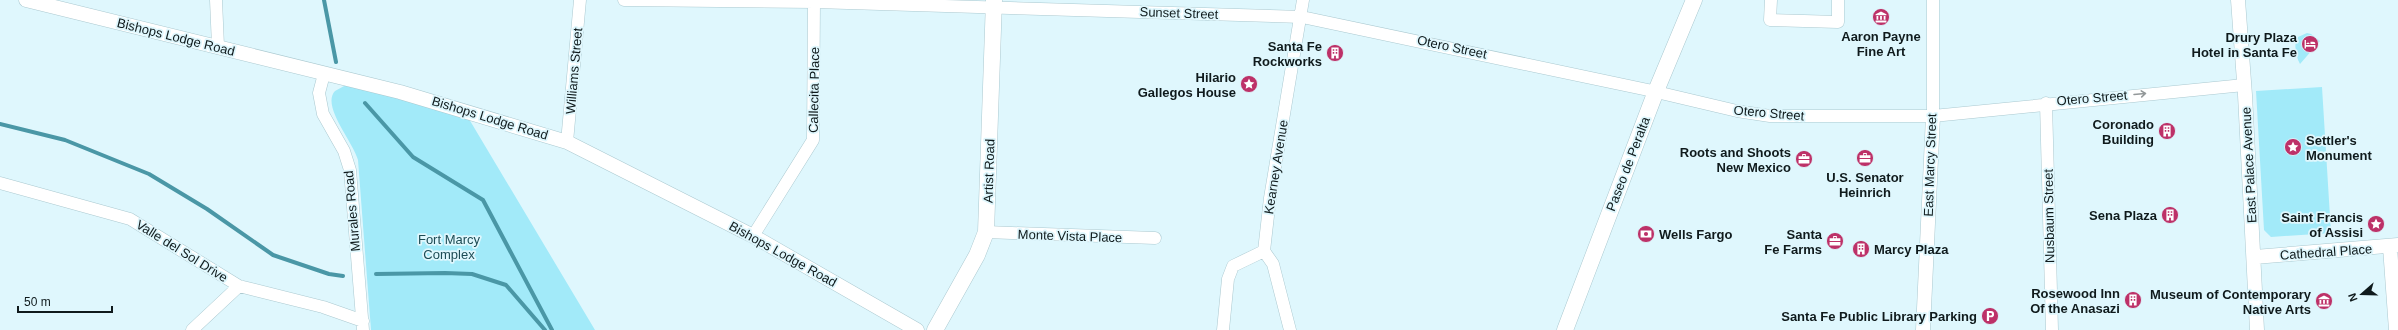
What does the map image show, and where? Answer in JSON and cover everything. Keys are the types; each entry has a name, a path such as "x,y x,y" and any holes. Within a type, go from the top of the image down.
{"main road":[{"name":"Paseo de Peralta","path":"1565,330 1656,91 1694,0"},
{"name":"Artist Road","path":"935,330 969,272 986,232 994,4"}],"street":[{"name":"Bishops Lodge Road","path":"26,0 218,46 440,103 567,142 753,236 917,330"},
{"path":"216,0 218,46"},
{"name":"Williams Street","path":"567,142 580,0"},
{"name":"Sunset Street","path":"624,0 994,4 1302,17"},
{"name":"Kearney Avenue","path":"1264,251 1270,198 1302,17 1303,0"},
{"path":"1771,0 1770,20 1838,22 1838,0"},
{"name":"East Marcy Street","path":"1924,330 1933,116 1933,0"},
{"name":"East Palace Avenue","path":"2238,0 2255,257 2257,330"},
{"name":"Callecita Place","path":"753,236 813,140 815,1"},
{"name":"Otero Street","path":"1302,17 1656,91 1737,112 1770,116 1933,116 2046,103 2244,85"},
{"name":"Murales Road","path":"324,74 319,93 323,114 344,151 350,170 356,266 363,326"},
{"name":"Nusbaum Street","path":"2046,103 2052,330"},
{"name":"Valle del Sol Drive","path":"0,183 130,219 239,286 323,307 363,326"},
{"name":"Monte Vista Place","path":"986,232 1155,238"},
{"path":"2394,246 2396,330"},
{"name":"Cathedral Place","path":"2255,257 2394,246"},
{"path":"1222,330 1228,279 1233,266 1264,251 1273,264 1290,330"},
{"path":"192,330 239,286"}],"green space":[{"path":"2307,33 2311,34 2320,41 2300,64 2296,54 2296,40 2298,37"},
{"name":"Fort Marcy Complex","path":"346,85 466,114 595,330 371,330 358,160 339,124 332,105 332,97 335,91"},
{"path":"2322,87 2331,233 2271,237 2264,230 2256,91"}],"waterway":[{"path":"324,0 336,62"},
{"path":"365,103 413,157 483,200 552,330"},
{"path":"0,124 65,140 149,174 207,209 273,255 329,274 343,276"},
{"path":"376,274 472,274 506,285 545,330"}],"place":[{"name":"Aaron Payne Fine Art","path":"1881,17"},
{"name":"Drury Plaza Hotel in Santa Fe","path":"2310,44"},
{"name":"Santa Fe Rockworks","path":"1335,53"},
{"name":"Hilario Gallegos House","path":"1249,84"},
{"name":"Coronado Building","path":"2167,131"},
{"name":"Settler's Monument","path":"2293,147"},
{"name":"U.S. Senator Heinrich","path":"1865,158"},
{"name":"Roots and Shoots New Mexico","path":"1804,159"},
{"name":"Sena Plaza","path":"2170,215"},
{"name":"Saint Francis of Assisi","path":"2376,224"},
{"name":"Wells Fargo","path":"1646,234"},
{"name":"Santa Fe Farms","path":"1835,241"},
{"name":"Marcy Plaza","path":"1861,249"},
{"name":"Rosewood Inn Of the Anasazi","path":"2133,300"},
{"name":"Museum of Contemporary Native Arts","path":"2324,301"},
{"name":"Santa Fe Public Library Parking","path":"1990,316"}]}
